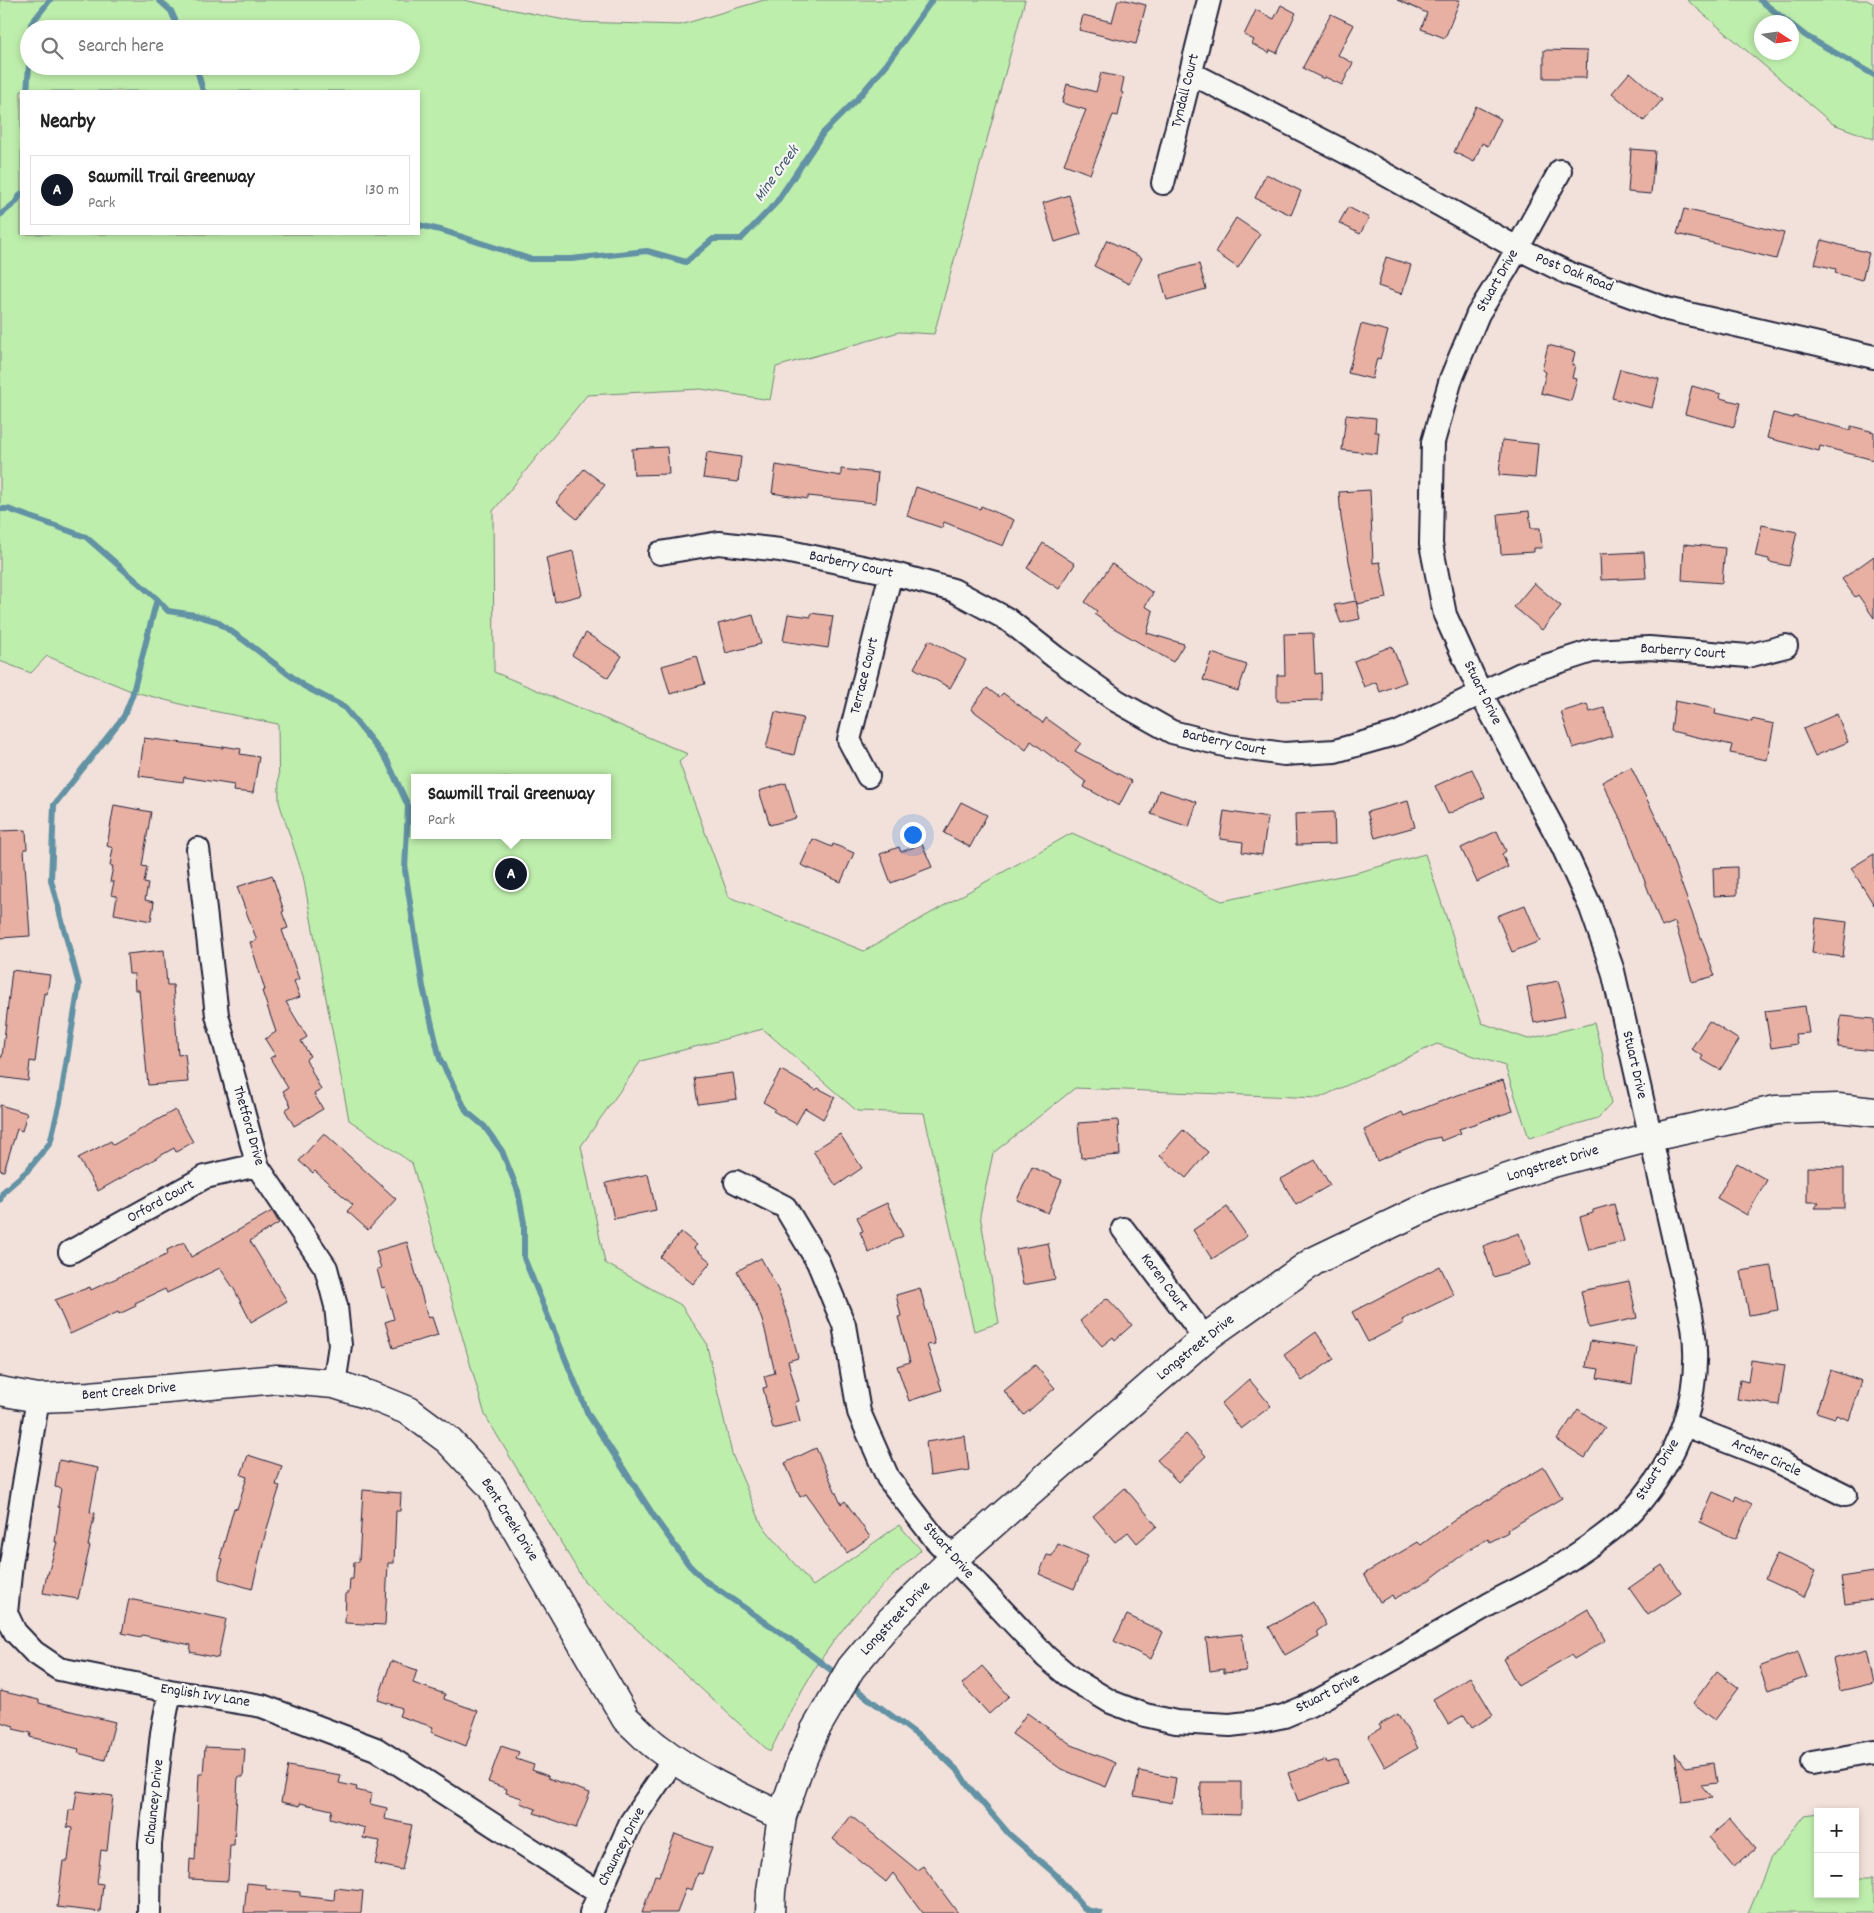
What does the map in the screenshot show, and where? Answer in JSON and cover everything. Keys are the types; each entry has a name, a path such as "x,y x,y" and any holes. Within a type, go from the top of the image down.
{"street":[{"name":"Tyndall Court","path":"1163,183 1209,0"},
{"name":"Post Oak Road","path":"1191,72 1348,154 1517,248 1568,273 1667,308 1874,357"},
{"name":"Stuart Drive","path":"736,1182 784,1207 818,1262 844,1325 860,1412 888,1478 936,1540 1016,1628 1046,1657 1070,1678 1111,1702 1145,1715 1176,1722 1214,1725 1256,1722 1284,1716 1310,1705 1566,1563 1607,1534 1632,1511 1653,1485 1673,1453 1685,1425 1692,1394 1694,1362 1693,1328 1613,971 1591,908 1562,845 1481,694 1445,615 1431,544 1433,442 1450,379 1478,314 1560,171"},
{"name":"Barberry Court","path":"660,553 719,543 780,550 890,573 953,590 1007,619 1055,657 1117,701 1172,732 1228,746 1284,754 1335,751 1398,733 1521,674 1592,651 1649,648 1748,656 1786,646"},
{"name":"Terrace Court","path":"868,776 849,740 890,573"},
{"name":"Thetford Drive","path":"198,849 217,1015 257,1165 326,1268 336,1306 340,1345 334,1384"},
{"name":"Longstreet Drive","path":"770,1913 771,1891 782,1816 798,1770 815,1730 851,1668 891,1620 954,1558 1206,1338 1314,1261 1437,1202 1549,1164 1650,1137 1776,1110 1838,1108 1874,1112"},
{"name":"Orford Court","path":"70,1252 205,1177 257,1165"},
{"name":"Karen Court","path":"1123,1228 1206,1338"},
{"name":"Bent Creek Drive","path":"0,1390 38,1398 90,1396 277,1379 334,1384 372,1396 409,1411 448,1440 491,1486 626,1718 656,1746 674,1759 714,1783 782,1816"},
{"name":"English Ivy Lane","path":"38,1398 11,1564 6,1613 15,1632 34,1652 59,1669 170,1691 262,1706 376,1749 595,1903"},
{"name":"Archer Circle","path":"1685,1425 1775,1460 1845,1495"},
{"name":"Chauncey Drive","path":"149,1913 150,1844 162,1733 170,1691"},
{"path":"1812,1763 1874,1752"},
{"name":"Chauncey Drive","path":"595,1903 632,1822 674,1759"}],"green space":[{"path":"0,0 463,0 575,22 680,25 764,0 1025,0 934,334 899,332 776,367 770,400 701,389 587,395 493,511 494,672 688,754 679,762 729,897 864,951 1072,833 1222,901 1359,872 1425,854 1482,1023 1528,1039 1594,1023 1603,1056 1611,1104 1598,1118 1529,1138 1505,1066 1437,1044 1319,1098 1075,1088 993,1153 980,1215 999,1323 974,1331 924,1113 857,1111 763,1029 641,1061 581,1146 605,1263 681,1305 706,1342 732,1454 762,1525 813,1586 899,1525 921,1550 867,1601 833,1642 799,1695 770,1752 584,1581 485,1415 412,1163 349,1120 303,876 279,802 278,724 188,706 131,691 47,656 31,673 0,661"},
{"path":"1687,0 1867,0 1874,4 1874,139 1833,124 1758,60 1799,60 1799,15 1754,15 1754,57"},
{"path":"1814,1814 1814,1898 1859,1898 1859,1876 1874,1876 1874,1913 1748,1913 1770,1860 1804,1815"}],"building":[{"path":"1118,0 1146,5 1136,44 1079,30 1083,15 1112,22"},
{"path":"1397,0 1460,0 1445,38 1421,29 1427,13"},
{"path":"1281,5 1296,13 1277,53 1270,50 1269,53 1252,44 1254,40 1244,35 1256,10 1274,19"},
{"path":"1331,14 1354,25 1338,55 1353,63 1342,85 1325,77 1324,79 1303,67"},
{"path":"1544,50 1587,51 1586,78 1544,78"},
{"path":"1630,72 1662,100 1644,121 1612,93"},
{"path":"1101,73 1124,78 1121,92 1123,93 1118,116 1113,115 1090,174 1064,164 1086,110 1062,103 1067,84 1096,92"},
{"path":"1476,106 1501,119 1488,146 1482,143 1474,162 1454,152"},
{"path":"1631,149 1655,151 1651,194 1628,192"},
{"path":"1266,174 1301,191 1291,215 1255,198"},
{"path":"1069,195 1081,234 1055,242 1043,203"},
{"path":"1348,207 1369,218 1360,234 1339,223"},
{"path":"1684,209 1784,233 1776,259 1677,234"},
{"path":"1236,218 1260,234 1238,268 1215,252"},
{"path":"1107,240 1142,258 1129,284 1094,266"},
{"path":"1822,240 1869,253 1862,280 1835,273 1836,269 1815,264"},
{"path":"1386,257 1411,265 1402,294 1378,286"},
{"path":"1199,264 1206,289 1167,300 1160,275"},
{"path":"1361,324 1388,331 1380,359 1377,358 1372,379 1348,373"},
{"path":"1548,345 1575,352 1572,378 1577,379 1571,401 1541,393 1546,372 1542,370"},
{"path":"1620,369 1659,379 1652,408 1612,398"},
{"path":"1692,386 1721,394 1720,398 1740,403 1734,427 1685,414"},
{"path":"1773,413 1793,418 1794,416 1851,430 1851,426 1874,432 1874,460 1820,446 1819,451 1767,438"},
{"path":"1346,415 1376,418 1375,432 1379,432 1377,454 1342,450"},
{"path":"1502,440 1538,444 1535,478 1499,475"},
{"path":"667,447 669,474 634,475 632,449"},
{"path":"707,452 741,457 738,482 703,478"},
{"path":"776,465 841,476 841,469 878,473 875,503 808,496 808,499 772,493"},
{"path":"584,469 605,485 577,519 556,502"},
{"path":"916,487 980,509 981,506 1014,520 1003,546 944,522 942,528 907,516"},
{"path":"1370,490 1373,563 1380,562 1387,598 1357,604 1341,518 1339,492"},
{"path":"1529,511 1531,528 1540,528 1542,548 1534,548 1534,552 1501,554 1498,514"},
{"path":"1762,525 1797,532 1789,566 1769,562 1769,559 1755,556"},
{"path":"1043,543 1075,564 1059,589 1027,568"},
{"path":"1684,544 1725,548 1722,583 1682,580"},
{"path":"573,551 582,595 555,602 546,558"},
{"path":"1644,552 1646,578 1601,580 1600,554"},
{"path":"1874,556 1874,618 1858,595 1855,597 1842,579"},
{"path":"1112,564 1153,593 1145,606 1153,611 1147,633 1184,644 1173,662 1112,627 1094,614 1097,611 1085,602"},
{"path":"1534,583 1561,606 1542,630 1514,607"},
{"path":"1356,601 1360,619 1341,623 1334,605"},
{"path":"811,613 833,616 828,648 783,641 788,614 811,617"},
{"path":"753,615 761,644 726,653 718,624"},
{"path":"586,633 622,656 608,678 572,655"},
{"path":"1313,633 1315,674 1321,673 1322,700 1277,701 1277,675 1285,675 1284,634"},
{"path":"929,640 966,660 950,688 914,668"},
{"path":"1392,646 1406,682 1380,692 1376,682 1364,687 1354,661"},
{"path":"1212,653 1247,665 1238,691 1203,680"},
{"path":"697,656 705,684 670,694 662,666"},
{"path":"987,688 999,697 1003,693 1043,723 1046,718 1081,743 1075,751 1132,781 1119,806 1084,787 1086,782 1031,741 1026,750 971,709"},
{"path":"1675,701 1716,709 1715,714 1752,722 1752,719 1774,724 1767,760 1730,753 1732,745 1671,731"},
{"path":"1587,704 1590,712 1604,708 1612,736 1573,748 1561,712"},
{"path":"775,712 803,718 794,755 766,748"},
{"path":"1837,714 1848,742 1815,756 1803,729"},
{"path":"144,738 223,748 223,746 241,749 240,754 259,757 253,793 233,791 234,785 184,777 183,782 139,776"},
{"path":"1631,767 1661,828 1715,976 1692,982 1675,922 1662,927 1621,818 1602,782"},
{"path":"1472,769 1485,797 1448,814 1435,786"},
{"path":"786,783 796,818 770,825 759,791"},
{"path":"1159,790 1197,802 1189,827 1151,814"},
{"path":"1408,801 1415,827 1375,838 1367,812"},
{"path":"961,802 987,815 970,847 944,833"},
{"path":"114,805 151,812 142,866 147,867 144,883 148,884 145,900 154,902 151,921 114,914 117,896 111,895 114,882 110,882 113,866 110,866 113,848 107,846"},
{"path":"1224,811 1268,818 1262,855 1242,852 1243,842 1220,839"},
{"path":"1334,812 1335,844 1296,845 1295,814"},
{"path":"26,830 27,849 24,849 30,936 0,938 0,831"},
{"path":"1497,831 1506,851 1502,854 1508,867 1477,882 1461,848"},
{"path":"813,839 832,847 833,844 854,853 841,882 801,865"},
{"path":"922,844 932,867 891,883 880,854 899,847 901,852"},
{"path":"1874,854 1874,905 1851,868"},
{"path":"1737,867 1737,895 1714,896 1713,868"},
{"path":"272,875 288,928 282,930 299,979 294,981 300,997 286,1002 307,1037 301,1041 310,1056 306,1059 321,1090 314,1094 323,1109 294,1126 285,1110 291,1106 283,1091 288,1088 270,1058 275,1055 265,1039 276,1032 262,991 265,990 250,942 256,941 256,938 237,887"},
{"path":"1525,905 1540,941 1512,952 1497,916"},
{"path":"1816,918 1847,922 1843,957 1812,953"},
{"path":"164,950 167,985 173,985 178,1055 185,1054 188,1082 148,1085 139,990 135,990 134,974 129,974 127,954"},
{"path":"12,970 50,975 47,994 44,993 35,1062 30,1061 28,1081 0,1077 0,1057 2,1057"},
{"path":"1558,981 1564,1001 1562,1001 1565,1016 1534,1023 1527,987"},
{"path":"1805,1006 1809,1033 1795,1034 1797,1044 1771,1048 1765,1011"},
{"path":"1841,1016 1874,1019 1874,1051 1838,1047"},
{"path":"1709,1021 1739,1040 1720,1070 1701,1059 1703,1056 1691,1049"},
{"path":"781,1070 816,1090 818,1088 835,1097 823,1119 805,1108 796,1124 773,1111 775,1109 763,1102"},
{"path":"733,1073 737,1099 698,1104 694,1078"},
{"path":"1503,1080 1513,1111 1459,1129 1461,1133 1441,1141 1440,1137 1427,1140 1377,1161 1364,1130 1402,1112 1404,1116"},
{"path":"0,1105 27,1113 22,1131 17,1129 4,1171 0,1170"},
{"path":"175,1110 193,1142 176,1152 174,1148 98,1191 78,1158 111,1141 113,1145"},
{"path":"1118,1120 1120,1155 1081,1158 1078,1123"},
{"path":"1183,1130 1208,1152 1186,1178 1160,1156"},
{"path":"324,1133 396,1199 368,1230 347,1211 353,1205 315,1171 313,1173 299,1161"},
{"path":"840,1134 862,1168 836,1186 813,1151"},
{"path":"1315,1160 1330,1185 1296,1205 1281,1179"},
{"path":"1737,1163 1767,1180 1747,1215 1717,1198"},
{"path":"1032,1167 1062,1180 1048,1213 1017,1200"},
{"path":"1807,1167 1844,1168 1844,1208 1815,1208 1819,1202 1807,1202"},
{"path":"648,1174 656,1210 614,1219 606,1183"},
{"path":"887,1203 903,1236 869,1253 860,1232 863,1231 857,1217"},
{"path":"1614,1204 1624,1241 1589,1250 1580,1217 1593,1213 1593,1210"},
{"path":"1227,1207 1247,1236 1212,1259 1193,1230"},
{"path":"272,1211 279,1223 250,1241 287,1301 251,1322 234,1289 220,1268 167,1293 165,1289 135,1303 136,1306 119,1314 118,1312 70,1334 55,1300 90,1287 91,1290 168,1254 167,1250 184,1242 191,1257"},
{"path":"681,1232 697,1245 694,1248 711,1262 693,1284 660,1257"},
{"path":"1519,1233 1530,1265 1494,1277 1483,1246"},
{"path":"407,1242 428,1318 432,1317 438,1335 393,1348 385,1322 394,1319 385,1287 382,1288 377,1269 381,1268 376,1251"},
{"path":"1048,1243 1055,1279 1023,1285 1016,1249"},
{"path":"761,1258 778,1290 789,1320 798,1358 788,1361 799,1401 795,1402 800,1422 773,1429 763,1388 767,1387 764,1376 775,1373 758,1309 737,1271"},
{"path":"1440,1266 1454,1295 1402,1320 1404,1323 1368,1342 1352,1312"},
{"path":"1771,1266 1778,1310 1749,1315 1741,1271"},
{"path":"1629,1281 1637,1318 1589,1328 1581,1291"},
{"path":"920,1288 935,1344 927,1345 942,1390 909,1401 897,1366 910,1362 898,1317 901,1316 896,1295"},
{"path":"1107,1298 1132,1325 1115,1340 1113,1337 1102,1346 1080,1321"},
{"path":"1316,1332 1334,1359 1302,1381 1284,1355"},
{"path":"1590,1341 1637,1348 1632,1384 1597,1378 1599,1369 1586,1367"},
{"path":"1751,1360 1785,1365 1779,1405 1737,1399 1740,1380 1748,1382"},
{"path":"1035,1365 1055,1388 1024,1415 1004,1391"},
{"path":"1830,1370 1862,1381 1849,1420 1836,1415 1835,1418 1816,1412"},
{"path":"1249,1379 1271,1406 1241,1429 1221,1404"},
{"path":"1578,1409 1605,1428 1585,1458 1557,1440"},
{"path":"1186,1434 1206,1456 1178,1482 1157,1460"},
{"path":"965,1436 969,1470 930,1476 926,1442"},
{"path":"816,1448 841,1504 845,1501 870,1537 847,1553 806,1494 800,1497 785,1463"},
{"path":"248,1455 282,1466 276,1485 280,1486 265,1535 252,1589 219,1579 223,1559 220,1558 234,1508 237,1509 247,1477 241,1475"},
{"path":"59,1460 98,1468 90,1512 95,1513 88,1546 90,1546 78,1599 43,1593 57,1542 55,1542 61,1488 55,1487"},
{"path":"1544,1467 1562,1498 1490,1542 1488,1539 1470,1549 1429,1580 1394,1599 1392,1595 1380,1602 1364,1574 1418,1542 1421,1545 1456,1519"},
{"path":"1125,1488 1157,1526 1137,1543 1128,1532 1115,1542 1093,1516"},
{"path":"363,1490 401,1493 400,1511 396,1511 394,1563 388,1563 385,1625 345,1623 346,1593 349,1593 350,1579 353,1579 354,1562 359,1562"},
{"path":"1713,1492 1734,1501 1736,1496 1752,1504 1736,1539 1700,1522"},
{"path":"1058,1544 1088,1556 1074,1589 1039,1574 1047,1555 1052,1556"},
{"path":"1777,1554 1816,1571 1804,1597 1765,1579"},
{"path":"1662,1565 1681,1593 1648,1615 1629,1588"},
{"path":"1874,1572 1874,1600 1845,1604 1841,1577"},
{"path":"129,1599 226,1619 218,1658 190,1652 191,1645 122,1633"},
{"path":"1313,1602 1326,1625 1317,1631 1319,1636 1285,1655 1269,1627"},
{"path":"1588,1609 1606,1640 1574,1659 1571,1655 1518,1686 1503,1659"},
{"path":"1127,1615 1163,1632 1151,1659 1114,1641"},
{"path":"1242,1634 1246,1671 1224,1673 1224,1669 1210,1671 1206,1638"},
{"path":"1867,1650 1874,1683 1840,1691 1833,1659"},
{"path":"1798,1652 1807,1677 1768,1691 1759,1667"},
{"path":"391,1661 417,1670 413,1683 445,1694 444,1699 478,1711 466,1746 431,1732 433,1727 399,1716 402,1708 378,1700"},
{"path":"982,1666 1009,1696 989,1714 962,1684"},
{"path":"1717,1671 1739,1688 1715,1720 1693,1703"},
{"path":"1470,1677 1493,1715 1472,1728 1464,1715 1448,1724 1433,1699"},
{"path":"0,1691 115,1722 105,1760 78,1753 79,1749 30,1737 31,1733 13,1729 14,1726 0,1722"},
{"path":"1027,1713 1072,1745 1116,1763 1106,1787 1061,1769 1012,1734"},
{"path":"1398,1714 1418,1748 1385,1767 1368,1736 1381,1728 1379,1725"},
{"path":"501,1746 519,1752 516,1759 534,1765 532,1770 548,1776 548,1778 590,1793 576,1828 534,1813 536,1809 520,1803 522,1798 506,1793 507,1789 488,1782"},
{"path":"205,1747 245,1749 243,1777 238,1777 234,1845 230,1845 228,1881 189,1879 190,1859 195,1860 199,1774 203,1774"},
{"path":"1675,1754 1685,1767 1714,1763 1717,1783 1701,1785 1712,1798 1682,1802"},
{"path":"1326,1760 1327,1763 1338,1760 1347,1784 1298,1801 1288,1773"},
{"path":"288,1766 341,1775 339,1783 357,1787 356,1790 372,1794 370,1804 387,1808 385,1819 412,1825 402,1870 375,1864 380,1841 363,1838 365,1828 330,1818 332,1810 300,1803 300,1806 281,1802"},
{"path":"1139,1771 1176,1778 1172,1803 1134,1796"},
{"path":"1201,1782 1241,1782 1241,1815 1200,1814"},
{"path":"77,1791 113,1796 107,1851 101,1850 97,1883 103,1884 100,1912 57,1907 63,1861 68,1861 72,1828 67,1827 69,1810 74,1810"},
{"path":"851,1816 917,1870 923,1866 958,1913 923,1913 893,1873 886,1882 833,1839"},
{"path":"1730,1819 1755,1849 1734,1867 1709,1837"},
{"path":"675,1834 712,1848 702,1874 698,1873 692,1890 686,1888 677,1913 642,1913 655,1875 659,1876"},
{"path":"247,1883 266,1885 266,1889 300,1892 300,1896 334,1900 335,1888 363,1891 361,1913 244,1913"}],"waterway":[{"name":"Mine Creek","path":"34,20 50,0"},
{"name":"Mine Creek","path":"159,0 171,11 175,20"},
{"name":"Mine Creek","path":"420,225 444,231 530,259 571,259 647,251 686,262 713,239 741,239 776,203 823,133 857,99 887,64 932,0"},
{"path":"1760,0 1779,15"},
{"path":"1799,30 1874,75"},
{"name":"Mine Creek","path":"27,90 28,75"},
{"name":"Mine Creek","path":"199,75 203,90"},
{"name":"Mine Creek","path":"0,215 15,203 20,196"},
{"path":"0,509 8,509 86,537 157,599 168,611 195,615 216,621 304,686 344,707 387,760 408,806 405,870 423,987 440,1059 467,1112 484,1126 502,1151 518,1191 524,1223 524,1258 588,1414 657,1521 689,1565 704,1580 787,1637 839,1676"},
{"path":"0,1200 3,1192 27,1171 50,1143 60,1102 79,985 51,880 54,805 124,716 132,696 157,599"},
{"path":"849,1684 932,1746 959,1772 968,1786 1009,1834 1055,1874 1086,1910 1100,1913"}],"place":[{"name":"Sawmill Trail Greenway","path":"511,874"}]}
